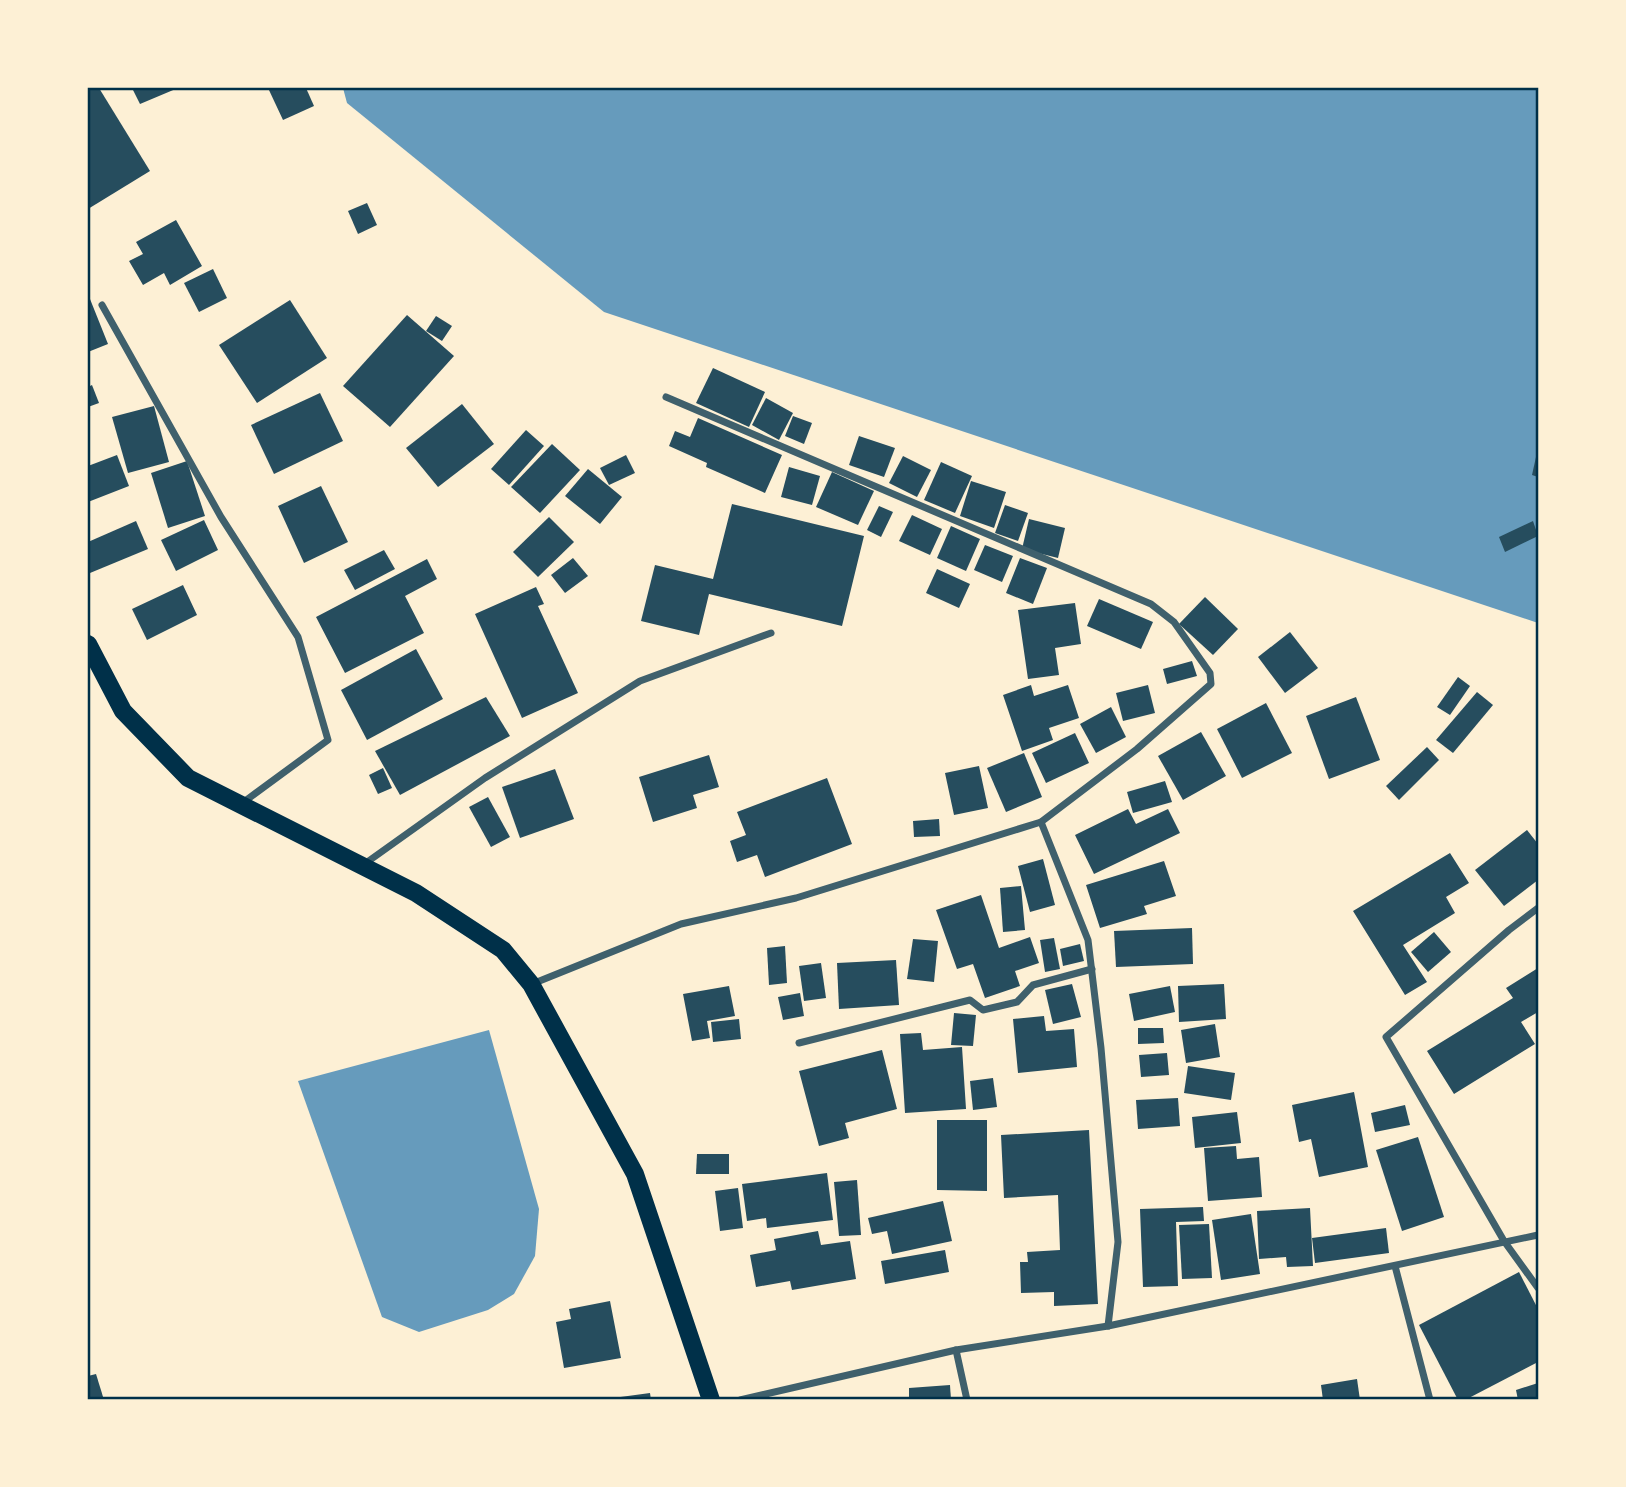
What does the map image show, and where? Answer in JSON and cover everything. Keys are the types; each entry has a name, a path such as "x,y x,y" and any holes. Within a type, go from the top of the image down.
{"main road":[{"path":"88,643 123,711 188,778 416,892 503,950 531,984 635,1174 711,1399"}],"street":[{"path":"102,305 221,517 298,637 328,740 241,805"},
{"path":"531,984 681,924 796,898 1041,822 1137,749 1211,684 1210,673 1174,622 1152,604 666,397"},
{"path":"362,866 485,778 640,681 771,633"},
{"path":"1041,822 1088,940 1092,969 1118,1242 1108,1325"},
{"path":"1538,908 1386,1037 1504,1241 1538,1288"},
{"path":"799,1043 970,1000 983,1010 1017,1002 1033,985 1092,969"},
{"path":"740,1399 956,1350 1108,1325 1538,1235"},
{"path":"1395,1266 1430,1399"},
{"path":"956,1350 967,1399"}],"water":[{"path":"343,88 1538,88 1538,623 604,312 347,103"},
{"path":"489,1030 539,1209 535,1256 514,1294 488,1310 419,1332 382,1317 298,1081"}],"building":[{"path":"88,88 99,88 150,171 88,209"},
{"path":"132,88 178,88 140,104"},
{"path":"268,88 306,88 314,106 283,120"},
{"path":"367,203 377,225 358,234 348,211"},
{"path":"176,220 202,266 170,285 164,273 143,285 129,261 143,254 136,242"},
{"path":"213,269 227,298 199,312 184,283"},
{"path":"88,294 108,344 88,352"},
{"path":"290,300 327,358 257,403 219,345"},
{"path":"407,315 454,356 390,427 343,386"},
{"path":"436,316 452,326 442,341 426,331"},
{"path":"713,368 765,392 749,427 696,403"},
{"path":"92,385 99,403 88,407 88,387"},
{"path":"320,393 343,441 274,474 251,425"},
{"path":"766,398 793,413 779,440 752,425"},
{"path":"462,404 494,444 438,487 406,448"},
{"path":"154,406 169,462 128,473 112,417"},
{"path":"793,416 812,423 804,444 785,436"},
{"path":"698,418 782,455 765,493 706,467 707,463 669,446 675,431 690,437"},
{"path":"526,430 544,446 509,485 491,469"},
{"path":"859,436 895,448 884,477 849,465"},
{"path":"552,444 580,470 540,513 511,487"},
{"path":"117,455 129,486 88,502 88,466"},
{"path":"626,455 635,473 609,485 600,468"},
{"path":"903,456 931,470 917,497 889,483"},
{"path":"1538,457 1538,477 1532,475"},
{"path":"187,461 205,516 168,528 151,473"},
{"path":"941,462 972,476 955,513 924,500"},
{"path":"789,467 820,476 812,505 781,497"},
{"path":"588,469 622,497 600,524 565,496"},
{"path":"832,472 874,491 858,525 816,507"},
{"path":"971,481 1006,492 994,528 960,516"},
{"path":"321,486 348,542 304,563 278,506"},
{"path":"732,504 864,536 842,626 709,594 699,635 641,621 655,565 713,579"},
{"path":"1005,505 1028,513 1018,541 995,533"},
{"path":"879,506 893,512 881,537 867,530"},
{"path":"912,515 942,529 930,555 899,541"},
{"path":"549,517 574,542 538,577 513,552"},
{"path":"1029,519 1065,528 1058,558 1022,549"},
{"path":"204,520 218,550 176,571 161,540"},
{"path":"136,521 148,549 90,573 88,542"},
{"path":"1533,521 1538,536 1505,552 1499,537"},
{"path":"951,526 980,539 966,571 937,558"},
{"path":"985,545 1013,556 1002,582 974,570"},
{"path":"384,550 395,569 355,590 344,570"},
{"path":"573,558 588,576 565,593 551,575"},
{"path":"1020,558 1047,568 1033,604 1006,593"},
{"path":"427,559 437,579 405,596 424,633 345,673 316,617"},
{"path":"937,569 970,584 959,608 926,593"},
{"path":"183,585 197,615 147,640 132,609"},
{"path":"536,587 544,604 538,606 578,693 522,718 475,614"},
{"path":"1205,597 1238,629 1213,655 1179,624"},
{"path":"1099,599 1153,622 1141,649 1087,626"},
{"path":"1075,603 1081,644 1055,648 1059,675 1028,679 1018,610"},
{"path":"1290,632 1318,668 1285,693 1258,657"},
{"path":"416,649 443,699 367,740 341,690"},
{"path":"1192,661 1197,676 1167,684 1163,669"},
{"path":"1458,677 1470,686 1450,715 1437,707"},
{"path":"1031,685 1034,696 1068,685 1079,718 1049,728 1053,740 1022,751 1003,695"},
{"path":"1148,685 1155,713 1123,721 1116,693"},
{"path":"1477,692 1493,705 1453,753 1436,740"},
{"path":"486,697 510,736 400,795 375,751"},
{"path":"1356,697 1380,760 1329,779 1306,716"},
{"path":"1266,703 1292,753 1242,778 1217,729"},
{"path":"1111,707 1126,737 1096,753 1080,724"},
{"path":"1201,732 1226,776 1183,800 1158,756"},
{"path":"1075,733 1089,763 1046,783 1032,753"},
{"path":"1427,747 1439,760 1399,800 1386,786"},
{"path":"1024,753 1042,797 1006,812 987,768"},
{"path":"709,755 719,787 693,795 697,808 653,822 639,777"},
{"path":"979,766 988,808 954,815 945,773"},
{"path":"383,768 392,788 378,794 369,775"},
{"path":"555,769 574,819 520,838 502,787"},
{"path":"827,778 852,844 765,877 757,855 737,862 730,841 746,835 737,812"},
{"path":"1165,781 1172,802 1133,813 1127,792"},
{"path":"488,797 510,837 491,847 469,807"},
{"path":"1128,809 1136,824 1168,809 1180,833 1094,874 1075,835"},
{"path":"939,819 940,836 914,837 913,821"},
{"path":"1527,830 1538,844 1538,880 1504,906 1475,870"},
{"path":"1450,853 1469,883 1446,897 1455,913 1403,945 1427,982 1405,995 1353,911"},
{"path":"1043,859 1055,905 1030,912 1018,866"},
{"path":"1164,861 1176,896 1144,906 1147,914 1100,928 1086,885"},
{"path":"1021,886 1025,930 1003,932 1000,888"},
{"path":"981,895 999,948 1030,937 1039,963 1015,971 1020,986 985,998 973,964 957,969 936,910"},
{"path":"1192,928 1193,964 1116,967 1114,931"},
{"path":"1434,932 1451,952 1428,972 1411,952"},
{"path":"1054,938 1060,969 1045,972 1040,940"},
{"path":"913,939 938,941 934,982 907,979"},
{"path":"1080,944 1084,961 1063,966 1060,949"},
{"path":"785,946 787,983 769,985 767,948"},
{"path":"896,960 899,1005 839,1009 837,963"},
{"path":"821,963 826,998 804,1001 799,966"},
{"path":"1538,968 1538,1012 1521,1022 1535,1044 1454,1094 1427,1051 1513,998 1506,988"},
{"path":"1072,984 1081,1017 1053,1024 1045,990"},
{"path":"1224,984 1226,1019 1179,1022 1178,986"},
{"path":"729,986 735,1016 707,1021 710,1038 692,1041 683,994"},
{"path":"1170,986 1175,1012 1134,1021 1129,994"},
{"path":"800,993 804,1016 783,1020 778,997"},
{"path":"954,1013 976,1015 973,1046 951,1045"},
{"path":"1044,1016 1046,1031 1074,1029 1077,1067 1018,1073 1013,1019"},
{"path":"739,1019 741,1039 713,1042 711,1022"},
{"path":"1215,1024 1220,1057 1186,1063 1181,1030"},
{"path":"1138,1028 1163,1028 1164,1043 1138,1044"},
{"path":"921,1033 923,1050 962,1047 966,1109 905,1113 900,1034"},
{"path":"882,1050 897,1109 845,1123 849,1138 819,1146 799,1071"},
{"path":"1167,1053 1169,1075 1141,1077 1139,1055"},
{"path":"1188,1066 1235,1073 1231,1100 1184,1093"},
{"path":"993,1078 997,1107 973,1110 970,1081"},
{"path":"1354,1092 1368,1167 1319,1177 1311,1139 1299,1142 1292,1105"},
{"path":"1178,1098 1180,1126 1138,1129 1136,1100"},
{"path":"1405,1105 1410,1125 1375,1132 1371,1113"},
{"path":"1237,1112 1241,1143 1195,1148 1192,1117"},
{"path":"937,1120 987,1120 987,1191 937,1190"},
{"path":"1089,1130 1098,1304 1054,1306 1054,1292 1021,1293 1020,1262 1028,1262 1027,1252 1060,1250 1058,1195 1004,1198 1001,1135"},
{"path":"1418,1137 1444,1217 1402,1231 1376,1150"},
{"path":"1236,1146 1237,1159 1259,1157 1262,1197 1208,1201 1204,1148"},
{"path":"697,1154 729,1154 729,1174 696,1174"},
{"path":"827,1173 833,1220 767,1228 766,1218 747,1221 742,1184"},
{"path":"857,1180 861,1235 839,1236 834,1182"},
{"path":"738,1188 743,1228 720,1231 715,1191"},
{"path":"943,1201 952,1241 892,1254 887,1231 872,1234 868,1218"},
{"path":"1203,1207 1204,1221 1176,1222 1178,1286 1143,1287 1140,1209"},
{"path":"1310,1208 1313,1266 1287,1267 1286,1257 1259,1259 1257,1211"},
{"path":"1251,1214 1260,1274 1221,1280 1212,1220"},
{"path":"1209,1224 1212,1278 1182,1279 1179,1225"},
{"path":"1386,1228 1389,1253 1315,1263 1312,1238"},
{"path":"818,1231 821,1245 850,1241 856,1279 792,1290 790,1281 756,1287 750,1255 776,1250 774,1239"},
{"path":"945,1250 949,1272 885,1284 881,1261"},
{"path":"1519,1272 1538,1309 1538,1362 1465,1400 1458,1400 1419,1325"},
{"path":"610,1301 621,1358 564,1368 556,1322 571,1319 569,1309"},
{"path":"96,1374 104,1400 88,1400 88,1376"},
{"path":"1357,1379 1360,1400 1323,1400 1321,1385"},
{"path":"1538,1383 1538,1400 1518,1400 1516,1390"},
{"path":"950,1385 951,1400 909,1400 909,1388"},
{"path":"650,1393 651,1400 613,1400 613,1398"}]}
